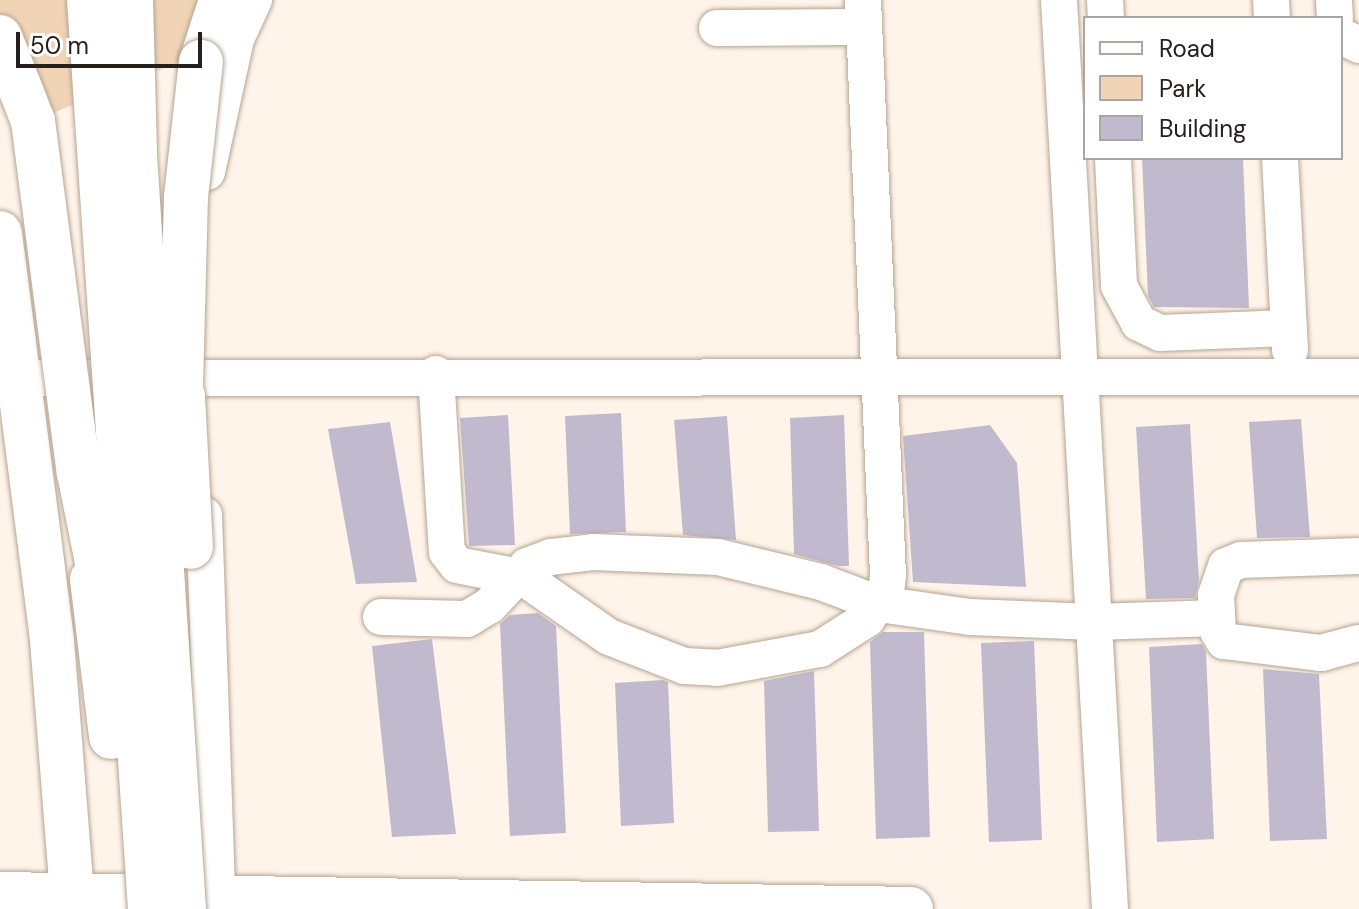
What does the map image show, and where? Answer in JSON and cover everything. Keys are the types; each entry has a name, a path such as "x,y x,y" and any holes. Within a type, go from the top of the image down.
{"main road":[{"path":"89,0 161,797"},
{"path":"131,0 161,797"},
{"path":"150,909 161,797 186,197 201,62 221,0"},
{"path":"0,37 33,121 113,752 121,909"},
{"path":"0,233 10,378 52,640 73,901"},
{"path":"180,330 207,906"},
{"path":"79,473 161,797 207,906"},
{"path":"0,894 73,901 207,906 911,909"}],"street":[{"path":"207,906 200,374 208,162 236,39 254,0"},
{"path":"1059,0 1083,375 1110,909"},
{"path":"436,374 449,560 473,570 514,574 609,637 684,666 717,668 820,649 867,619 879,604 888,575 863,14 717,28"},
{"path":"1113,160 1119,286 1139,323 1160,333 1289,328"},
{"path":"1280,160 1292,379"},
{"path":"10,378 200,374 1359,377"},
{"path":"381,617 467,619 489,606 514,574 551,557 593,552 718,557 821,582 879,604 970,617 1095,622 1217,618"},
{"path":"1359,556 1266,555 1226,566 1218,582 1217,618 1224,641 1237,645 1321,653 1359,643"}],"green space":[{"path":"0,0 268,0 236,39 33,121 0,89"}],"building":[{"path":"1142,160 1243,160 1249,308 1154,307 1148,296"},
{"path":"621,413 626,532 570,534 565,416"},
{"path":"508,415 515,545 469,546 460,418"},
{"path":"844,415 849,566 838,566 794,554 790,418"},
{"path":"727,416 736,540 683,535 674,420"},
{"path":"1301,419 1310,537 1257,538 1249,422"},
{"path":"390,422 417,582 356,584 328,429"},
{"path":"1190,424 1199,580 1195,598 1146,599 1136,427"},
{"path":"990,425 1017,463 1026,587 913,582 903,436"},
{"path":"538,613 556,626 566,833 510,836 500,624 510,615"},
{"path":"883,632 924,632 930,837 876,839 870,642"},
{"path":"432,639 456,834 392,837 372,646"},
{"path":"1034,641 1042,840 989,842 981,643"},
{"path":"1202,644 1206,652 1214,839 1157,842 1149,647"},
{"path":"1263,669 1319,674 1327,839 1270,841"},
{"path":"814,671 819,831 768,832 764,681"},
{"path":"668,682 674,823 621,826 615,683"}]}
